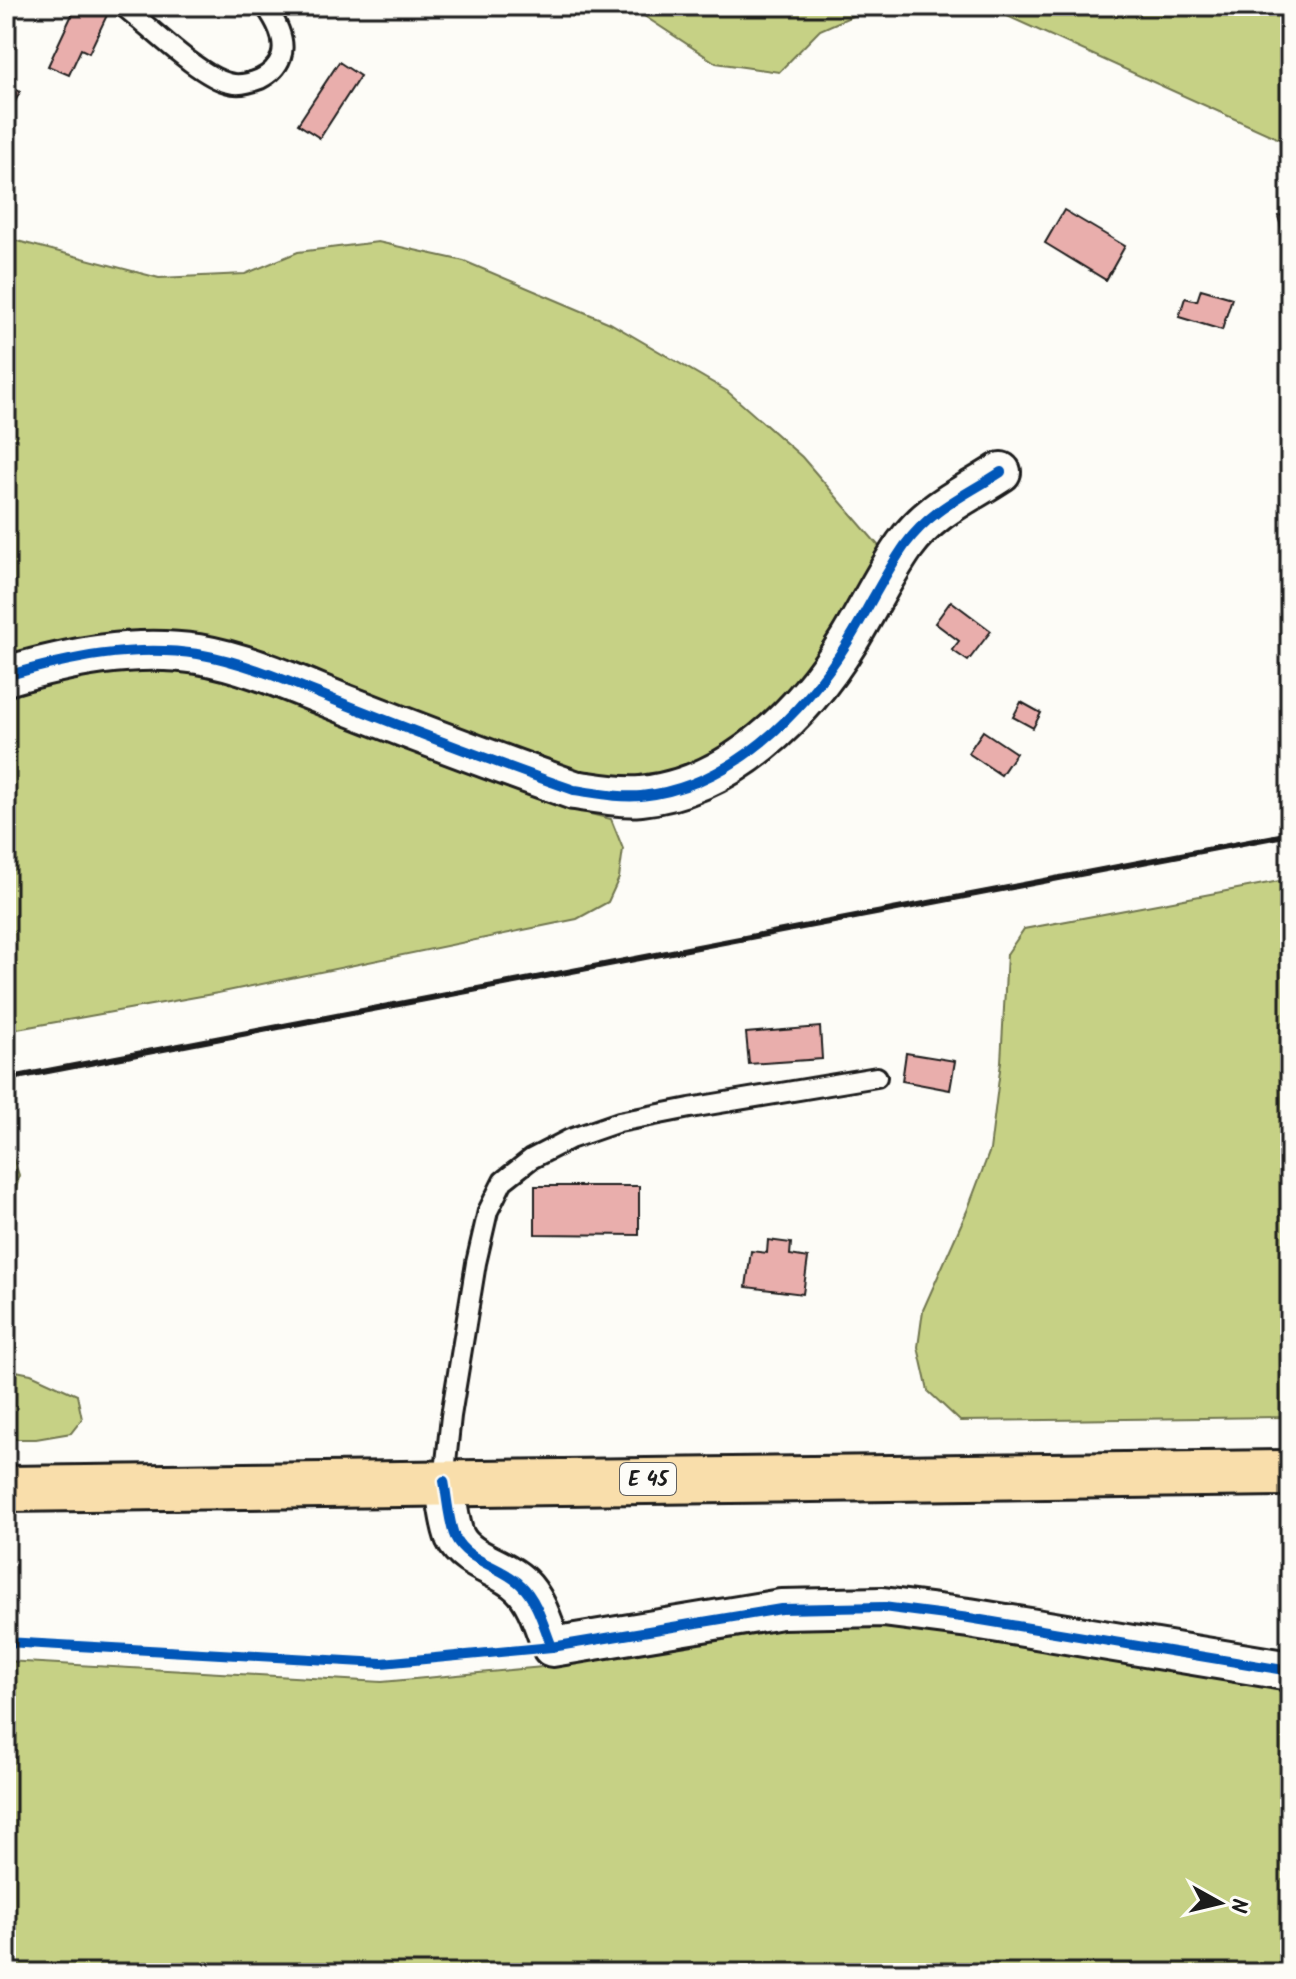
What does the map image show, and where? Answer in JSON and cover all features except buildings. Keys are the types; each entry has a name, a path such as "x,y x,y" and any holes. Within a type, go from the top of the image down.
{"highway":[{"name":"E 45","path":"6,1489 444,1481 1290,1473"}],"street":[{"path":"6,676 85,656 121,652 196,654 290,683 574,790 625,796 674,790 704,779 740,759 776,729 847,643 906,544 941,507 1001,472"},
{"path":"444,1481 455,1537 467,1552 505,1572 523,1586 552,1647 781,1609 883,1607 983,1620 1290,1671"}],"lane":[{"path":"123,6 208,74 230,84 249,83 269,75 278,65 283,52 280,31 265,6"},
{"path":"444,1481 451,1416 476,1263 488,1211 503,1181 531,1159 570,1139 619,1122 877,1077"}],"green space":[{"path":"629,6 875,6 820,30 779,72 716,63"},
{"path":"985,6 1290,6 1290,144"},
{"path":"6,238 159,278 245,274 298,252 378,242 464,261 610,323 727,391 802,457 883,551 837,637 767,724 697,768 609,782 166,632 85,638 6,655"},
{"path":"122,667 192,671 285,698 570,809 611,819 623,849 619,878 608,902 577,919 218,993 6,1031 6,694"},
{"path":"1290,879 1290,1417 960,1421 928,1391 918,1347 923,1310 990,1150 1001,1062 1007,954 1024,929"},
{"path":"6,1137 19,1175 10,1221 6,1224"},
{"path":"6,1369 31,1374 77,1395 82,1419 71,1433 36,1439 6,1439"},
{"path":"881,1627 966,1638 1290,1691 1290,1973 6,1973 6,1661 382,1682 554,1666 784,1629"}],"railway":[{"path":"6,1079 1290,834"}],"cycle path":[{"path":"6,676 101,654 149,651 198,654 257,670 574,790 633,796 674,790 734,762 787,719 831,667 897,556 915,532 938,512 1001,472"},
{"path":"444,1481 455,1537 468,1552 527,1591 540,1614 552,1647"},
{"path":"6,1642 382,1663 552,1647 781,1609 883,1607 969,1618 1290,1671"}]}
